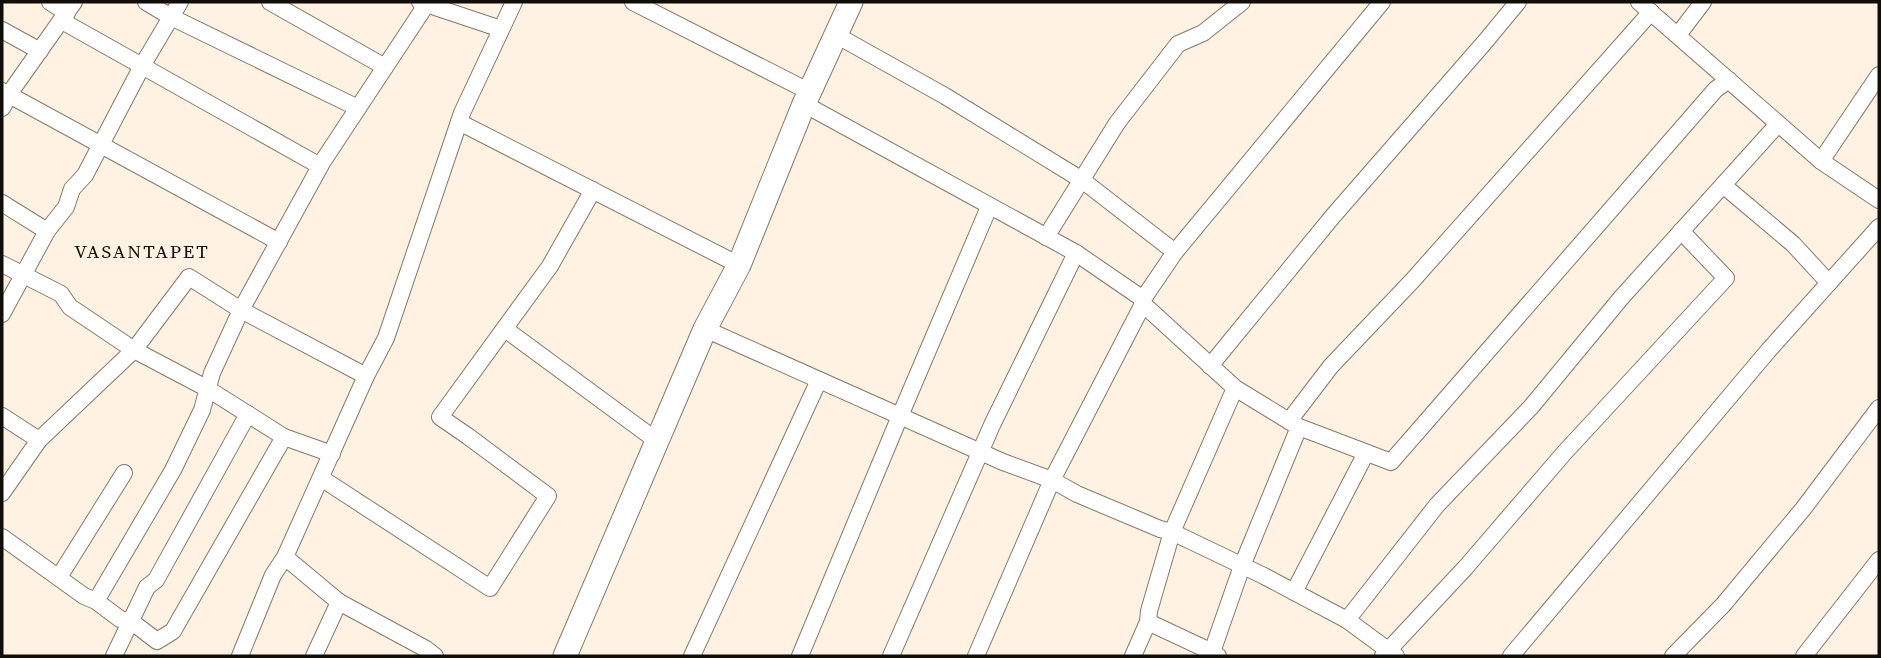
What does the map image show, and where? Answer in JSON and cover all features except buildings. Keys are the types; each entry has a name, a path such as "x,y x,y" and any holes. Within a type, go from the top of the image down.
{"street":[{"path":"50,2 142,66 320,166"},
{"path":"146,2 171,17 358,108"},
{"path":"2,314 47,231 66,207 72,189 85,175 142,66 180,2"},
{"path":"270,2 385,67"},
{"path":"240,656 274,575 285,557 366,376 386,338 459,122 514,2"},
{"path":"633,2 807,98 989,207 1076,254 1143,301 1235,388 1294,424 1391,462 1716,89 1729,80"},
{"path":"565,656 705,330 739,265 807,98 851,2"},
{"path":"1046,237 1117,123 1178,44 1203,33 1242,2"},
{"path":"976,656 1052,480 1143,301 1175,252 1382,2"},
{"path":"1210,366 1333,216 1518,2"},
{"path":"1678,34 1703,2"},
{"path":"96,601 173,470 202,410 212,373 242,310 320,166 425,3 501,29"},
{"path":"1148,622 1215,654 1242,566 1280,478 1294,424 1331,366 1412,281 1645,7 1821,160 1879,200"},
{"path":"68,12 4,98 101,145 279,242"},
{"path":"2,30 40,51"},
{"path":"835,35 945,96 1082,180 1175,252"},
{"path":"1821,160 1879,75"},
{"path":"459,122 739,265"},
{"path":"1347,620 1437,505 1531,407 1621,298 1778,124"},
{"path":"1723,185 1793,244 1829,283"},
{"path":"321,478 489,588 548,496 440,417 550,266 593,190"},
{"path":"2,204 47,231"},
{"path":"800,656 989,207"},
{"path":"1513,656 1768,352 1879,227"},
{"path":"705,330 980,452 1052,480 1077,494 1172,532 1347,620 1389,654 1564,452 1726,278 1681,231"},
{"path":"891,656 980,452 1076,254"},
{"path":"2,264 61,294 70,307 134,350 208,389 284,437 332,454"},
{"path":"2,493 39,440 134,350 189,276 242,310 366,376"},
{"path":"505,329 657,441"},
{"path":"692,656 819,380"},
{"path":"1133,656 1148,622 1172,532 1235,388"},
{"path":"1673,656 1723,605 1803,509 1879,408"},
{"path":"114,656 147,587 156,580 248,414"},
{"path":"2,416 39,440"},
{"path":"2,537 83,596 96,601 120,619 132,622 157,641 173,631 284,437"},
{"path":"1294,592 1366,453"},
{"path":"59,577 124,472"},
{"path":"285,557 340,603 427,654"},
{"path":"1804,656 1879,560"},
{"path":"314,656 340,603"}],"district":[{"name":"VASANTAPET","path":"142,251"}]}
